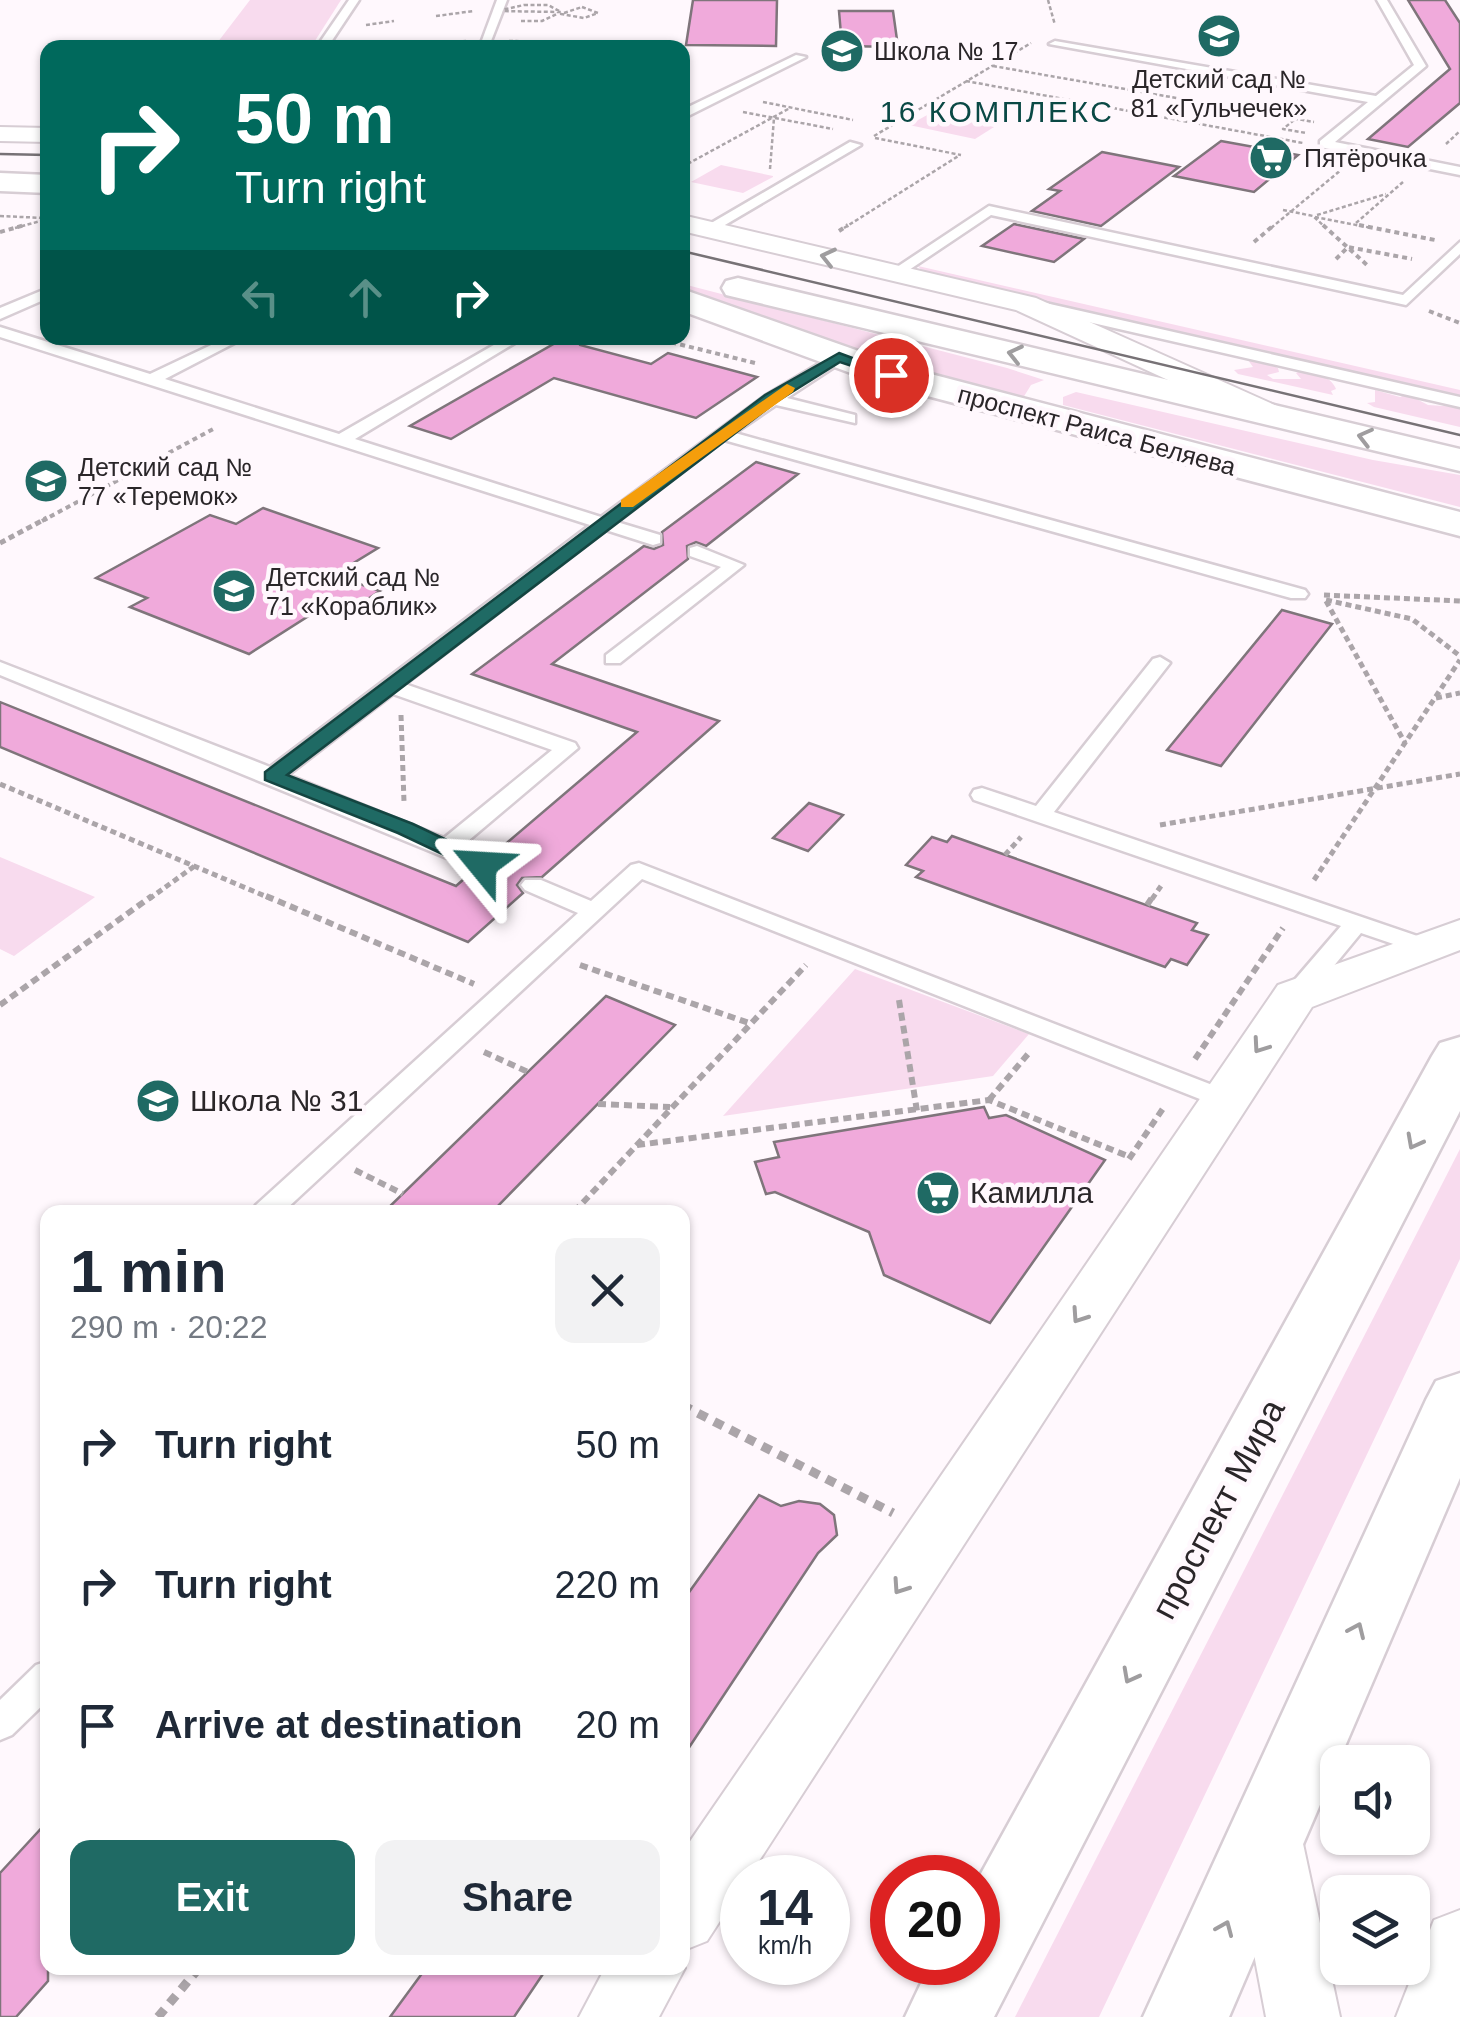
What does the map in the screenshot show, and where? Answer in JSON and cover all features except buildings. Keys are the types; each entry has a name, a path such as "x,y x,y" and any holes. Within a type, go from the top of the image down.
{"street":[{"path":"0,134 40,136"},
{"path":"0,170 40,172"},
{"path":"0,182 40,184"},
{"path":"695,226 1026,304 1135,338 1268,414"},
{"name":"проспект Раиса Беляева","path":"690,277 1460,460"},
{"name":"проспект Раиса Беляева","path":"690,302 839,357 1052,420 1460,524"},
{"path":"1052,420 1034,406 1036,394 1045,386 1062,383 1088,383 1205,409 1268,414"},
{"path":"690,1904 1295,996 1443,941"},
{"name":"проспект Мира","path":"1000,1921 1460,1056"},
{"path":"1186,2017 1460,1400"},
{"path":"1266,1833 1303,2017"},
{"path":"1434,2017 1460,1946"},
{"path":"616,2017 643,1975"},
{"name":"проспект Мира","path":"948,2017 965,1985"}],"lane":[{"path":"325,40 354,0"},
{"path":"1325,144 1420,66 1382,0"},
{"path":"484,40 499,6"},
{"path":"1050,39 1378,100"},
{"path":"690,111 800,58"},
{"path":"1325,144 1460,171"},
{"path":"695,226 768,195 855,145"},
{"path":"895,273 989,210 1406,300 1460,246"},
{"path":"0,314 40,296"},
{"path":"0,332 40,345"},
{"path":"1135,338 1460,402"},
{"path":"41,345 653,539"},
{"path":"151,380 223,345"},
{"path":"342,440 504,345"},
{"path":"272,776 397,688 602,522 721,434 839,357"},
{"path":"771,398 849,419"},
{"path":"721,434 1298,594"},
{"path":"613,659 736,565 697,552"},
{"path":"1040,815 1160,663"},
{"path":"0,668 406,828 482,865"},
{"path":"397,688 566,748 447,847"},
{"path":"982,796 1357,923 1443,941"},
{"path":"274,1205 638,870 1224,1099"},
{"path":"532,885 595,910"},
{"path":"1295,996 1357,923"},
{"path":"0,1724 40,1684"}],"path":[{"path":"1048,0 1056,28 1050,39"},
{"path":"499,6 518,21 542,21 561,12 582,7 598,13 577,18 561,12"},
{"path":"436,16 480,11"},
{"path":"855,145 1035,40"},
{"path":"992,66 1344,128"},
{"path":"966,82 1325,144"},
{"path":"723,94 856,121"},
{"path":"703,104 961,155 826,239"},
{"path":"690,163 790,108"},
{"path":"768,195 774,118"},
{"path":"872,124 889,128"},
{"path":"1273,138 1283,129"},
{"path":"1230,262 1364,152"},
{"path":"1355,224 1424,164"},
{"path":"1314,216 1392,192"},
{"path":"1282,210 1442,242"},
{"path":"0,216 40,218"},
{"path":"1314,216 1406,300"},
{"path":"0,232 40,221"},
{"path":"1348,247 1441,265"},
{"path":"1426,310 1460,323"},
{"path":"0,542 247,410"},
{"path":"1298,594 1412,620 1460,656"},
{"path":"1298,594 1460,601"},
{"path":"1326,600 1405,743"},
{"path":"397,688 406,828"},
{"path":"1435,698 1460,693"},
{"path":"1098,835 1460,774"},
{"path":"0,784 503,996"},
{"path":"0,1005 197,864"},
{"path":"581,1205 826,944"},
{"path":"547,954 749,1023"},
{"path":"894,970 918,1112"},
{"path":"990,1100 1048,1030"},
{"path":"456,1040 528,1072"},
{"path":"637,1145 990,1100 1130,1157"},
{"path":"598,1104 670,1107"},
{"path":"327,1157 403,1194"},
{"path":"690,1409 893,1513"},
{"path":"158,2017 193,1975"}],"shaded area":[{"path":"250,0 341,0 316,40 219,40"},
{"path":"929,114 994,127 975,139 909,125"},
{"path":"721,165 773,177 743,193 691,182"},
{"path":"918,266 1460,390 1460,395 1449,396 924,273"},
{"path":"690,286 1044,380 1031,385 1023,398 851,353 690,295"},
{"path":"1257,359 1278,368 1279,372 1267,375 1273,379 1301,379 1296,373 1313,372 1325,377 1336,389 1331,391 1333,395 1234,370 1253,367 1248,360"},
{"path":"1375,390 1400,397 1407,394 1428,405 1460,407 1460,427 1374,407 1367,403 1375,402"},
{"path":"1076,392 1373,460 1460,475 1460,507 1063,405 1063,397"},
{"path":"0,857 95,897 14,956 0,949"},
{"path":"855,969 1029,1034 993,1076 723,1116"},
{"path":"1460,1149 1460,1259 1099,2017 1015,2017"}],"tram line":[{"path":"0,154 40,155"},
{"path":"690,253 1460,435"}],"slow traffic":[{"path":"627,504 787,388"}],"place":[{"name":"Детский сад № 81 «Гульчечек»","path":"1219,36"},
{"name":"Школа № 17","path":"842,51"},
{"name":"Пятёрочка","path":"1271,158"},
{"name":"Детский сад № 77 «Теремок»","path":"46,481"},
{"name":"Детский сад № 71 «Кораблик»","path":"234,591"},
{"name":"Школа № 31","path":"158,1101"},
{"name":"Камилла","path":"938,1193"}],"district":[{"name":"16 КОМПЛЕКС","path":"997,112"}],"route":[{"path":"482,865 406,828 272,776 602,522 771,398 839,357 891,375"}]}
